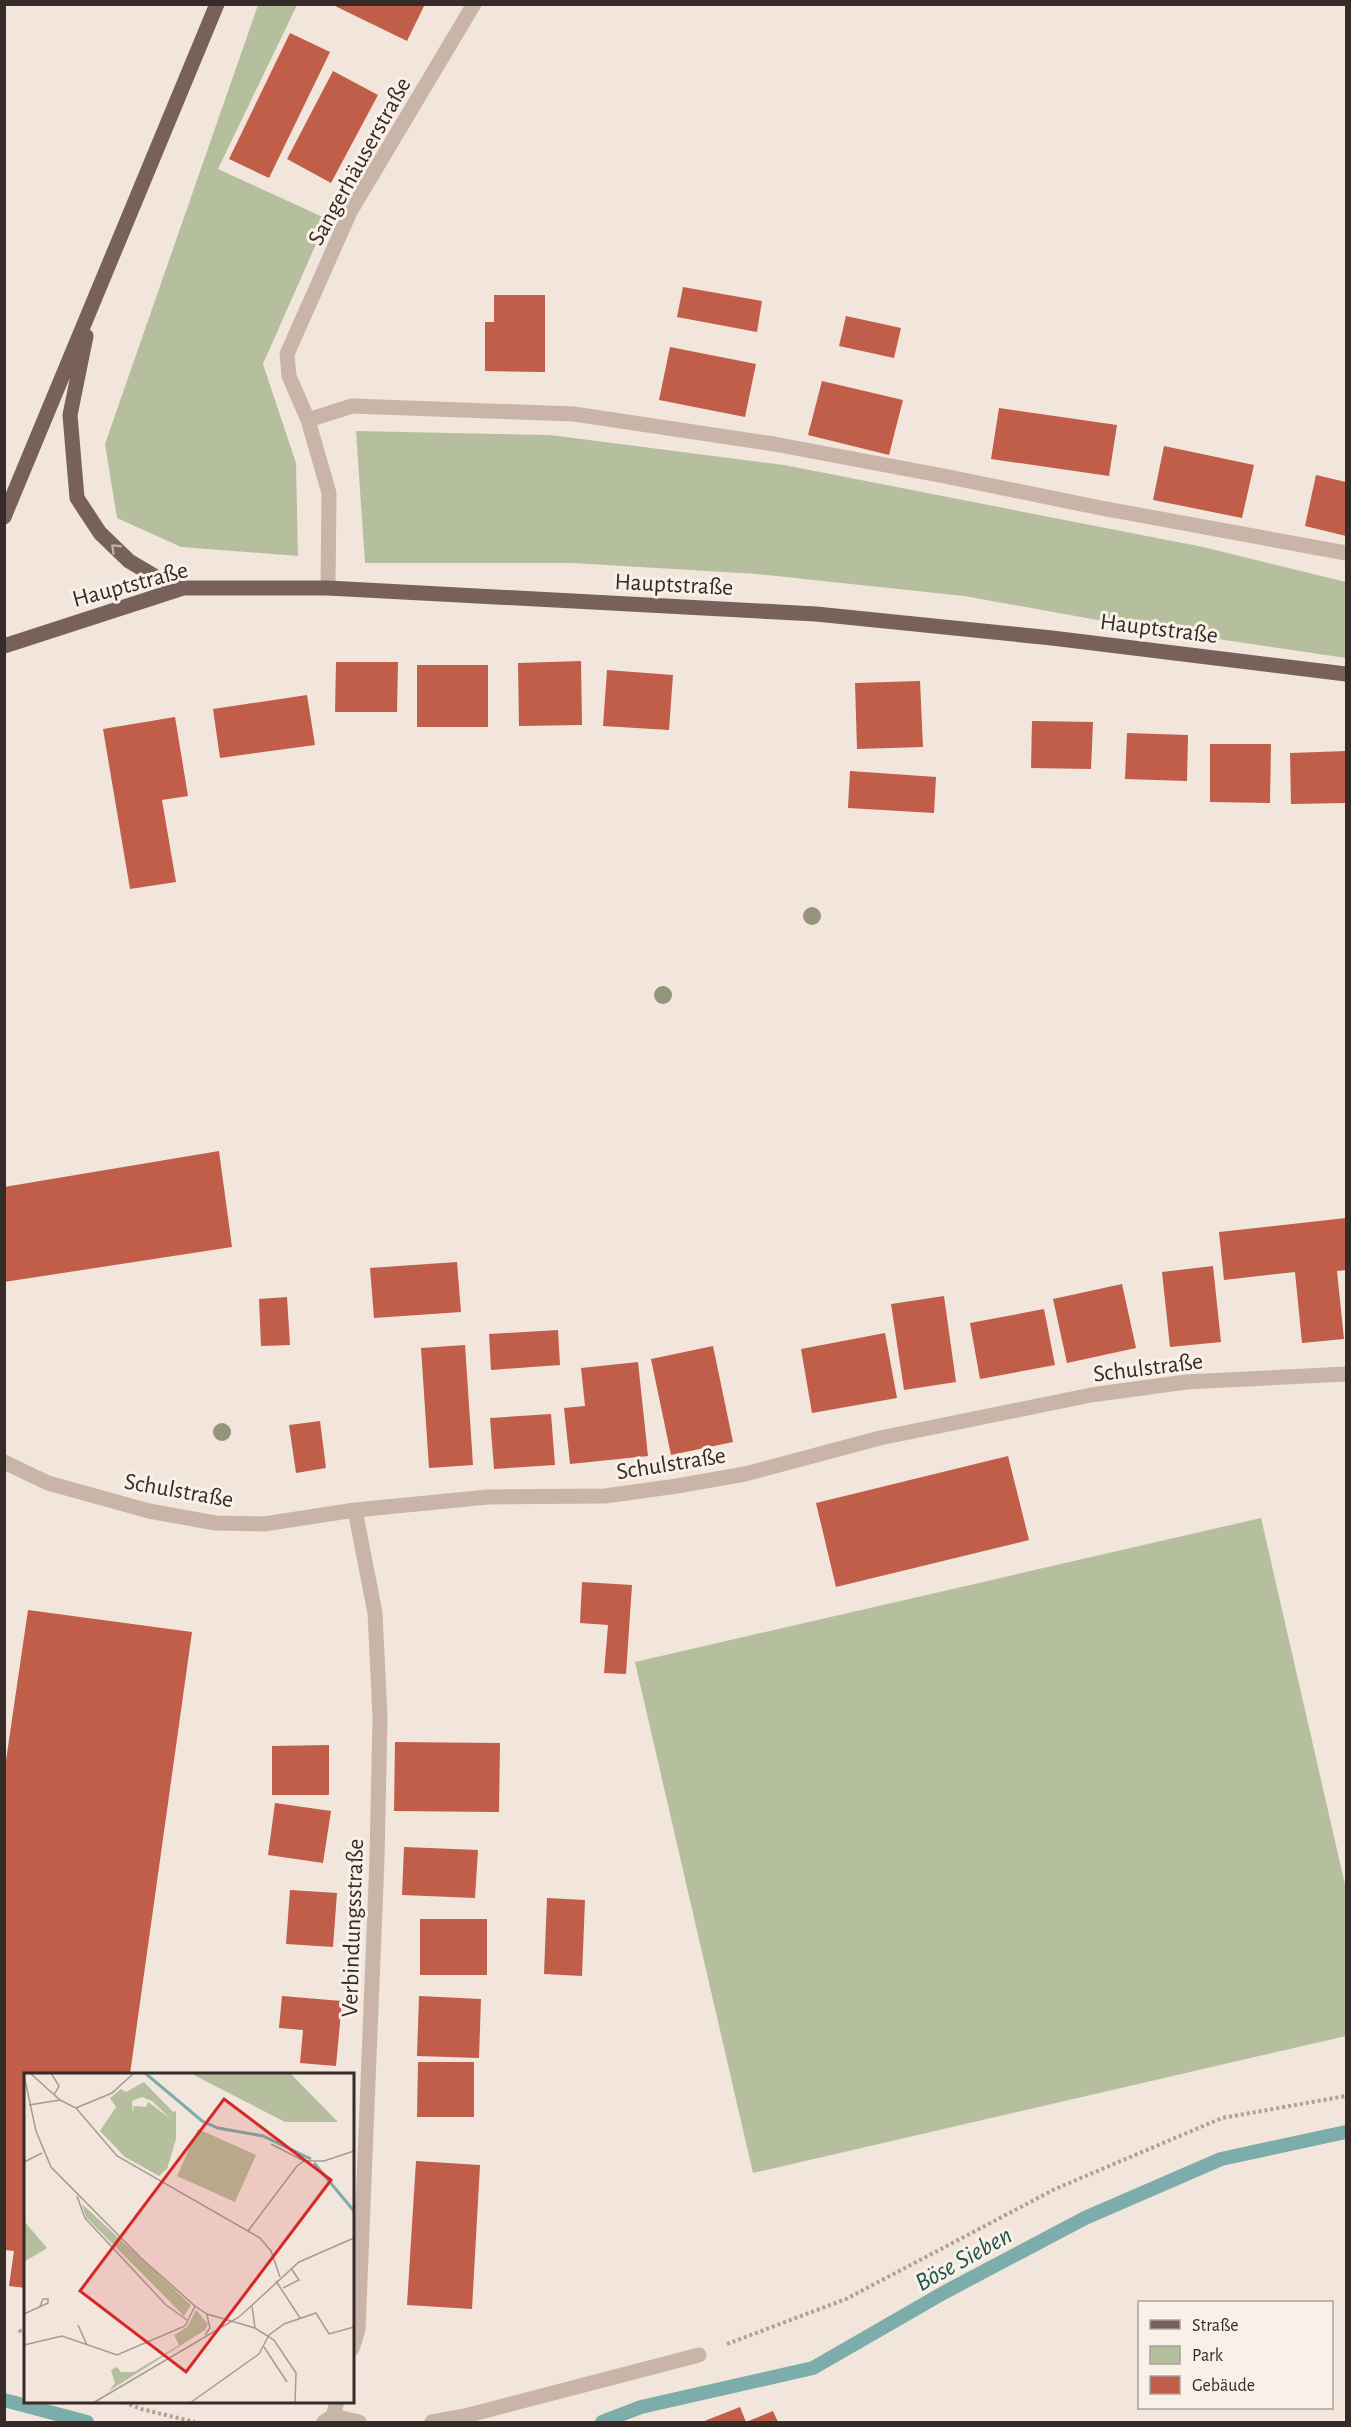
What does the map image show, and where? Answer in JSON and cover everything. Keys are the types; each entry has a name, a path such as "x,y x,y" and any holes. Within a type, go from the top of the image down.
{"main road":[{"path":"4,517 217,4"},
{"path":"93,301 70,415 77,498 100,533 129,561 156,577 183,588"},
{"name":"Hauptstraße","path":"4,646 183,588 328,588 816,614 1053,638 1347,674"}],"street":[{"name":"Sangerhäuserstraße","path":"328,588 329,493 309,420 289,376 287,354 350,212 474,4"},
{"path":"309,420 352,406 574,414 774,444 1347,553"},
{"name":"Schulstraße","path":"4,1462 48,1483 149,1511 215,1523 264,1524 355,1510 488,1497 605,1496 656,1489 745,1474 880,1438 1091,1395 1186,1382 1347,1374"},
{"name":"Verbindungsstraße","path":"354,2343 358,2330 377,1858 380,1717 375,1613 355,1510"},
{"path":"432,2422 465,2416 699,2355"},
{"path":"331,2413 359,2422"}],"path":[{"path":"699,2355 846,2299 1054,2189 1222,2118 1347,2096"},
{"path":"19,2330 24,2334"},
{"path":"126,2403 141,2409 195,2422"}],"green space":[{"path":"258,5 297,5 218,169 327,219 263,364 296,463 298,556 181,547 117,518 105,444"},
{"path":"356,431 550,435 784,465 1203,547 1346,582 1346,658 1136,627 964,596 757,574 573,563 365,563"},
{"path":"1261,1518 1346,1889 1346,2036 753,2173 635,1662"}],"building":[{"path":"336,4 425,4 407,41 335,6"},
{"path":"290,33 330,52 269,178 229,159"},
{"path":"333,71 378,95 331,183 287,159"},
{"path":"683,287 762,301 757,332 677,317"},
{"path":"494,295 545,295 545,372 485,371 485,322 494,322"},
{"path":"846,316 901,328 894,358 839,346"},
{"path":"670,347 756,364 745,417 659,400"},
{"path":"822,381 903,400 889,455 808,435"},
{"path":"999,408 1117,425 1109,476 991,459"},
{"path":"1164,446 1254,465 1242,518 1153,500"},
{"path":"1316,475 1346,482 1346,536 1305,526"},
{"path":"581,661 582,725 519,726 518,663"},
{"path":"336,662 398,662 397,712 335,712"},
{"path":"417,665 488,665 488,727 417,727"},
{"path":"607,670 673,675 669,730 603,726"},
{"path":"920,681 923,747 857,749 855,683"},
{"path":"307,695 315,745 220,758 213,709"},
{"path":"175,717 188,796 162,800 176,882 130,889 103,729"},
{"path":"1032,721 1093,722 1091,769 1031,768"},
{"path":"1127,733 1188,735 1187,781 1125,779"},
{"path":"1210,744 1271,744 1270,803 1210,802"},
{"path":"1346,751 1346,803 1291,804 1290,753"},
{"path":"850,771 936,777 934,813 848,808"},
{"path":"219,1151 232,1247 4,1282 4,1187"},
{"path":"1346,1218 1346,1270 1337,1271 1344,1339 1302,1343 1295,1272 1224,1280 1219,1232"},
{"path":"457,1262 461,1312 374,1318 370,1268"},
{"path":"1213,1266 1221,1342 1170,1347 1162,1272"},
{"path":"1122,1284 1136,1348 1067,1363 1053,1299"},
{"path":"944,1296 956,1382 904,1390 891,1304"},
{"path":"287,1297 290,1345 261,1346 259,1299"},
{"path":"1044,1309 1055,1365 980,1379 970,1323"},
{"path":"558,1330 560,1365 491,1370 489,1334"},
{"path":"885,1333 897,1398 812,1413 801,1349"},
{"path":"465,1345 473,1465 429,1468 421,1348"},
{"path":"713,1346 733,1442 671,1455 651,1359"},
{"path":"638,1362 648,1456 570,1464 564,1408 585,1406 581,1368"},
{"path":"551,1414 555,1465 494,1469 490,1418"},
{"path":"320,1421 326,1468 296,1473 289,1425"},
{"path":"1008,1456 1029,1540 836,1587 816,1503"},
{"path":"582,1582 632,1585 626,1674 604,1673 608,1625 580,1623"},
{"path":"28,1610 192,1632 130,2073 24,2073 24,2288 9,2286 14,2251 4,2250 4,1774"},
{"path":"395,1742 500,1743 499,1812 394,1811"},
{"path":"329,1745 329,1795 272,1795 272,1746"},
{"path":"275,1803 331,1811 323,1863 268,1855"},
{"path":"404,1847 478,1850 475,1898 402,1895"},
{"path":"290,1890 337,1893 333,1947 286,1944"},
{"path":"547,1898 585,1900 582,1976 544,1974"},
{"path":"420,1919 487,1919 487,1975 420,1975"},
{"path":"282,1996 342,2001 336,2066 300,2063 303,2030 279,2028"},
{"path":"419,1996 481,1999 479,2058 417,2056"},
{"path":"418,2062 474,2062 474,2117 417,2117"},
{"path":"416,2161 480,2165 472,2309 407,2305"},
{"path":"740,2407 746,2422 702,2422"},
{"path":"773,2411 778,2422 746,2422"}],"waterway":[{"name":"Böse Sieben","path":"602,2422 641,2407 813,2368 945,2292 1085,2218 1221,2159 1346,2132"},
{"name":"Böse Sieben","path":"4,2400 87,2422"}]}
